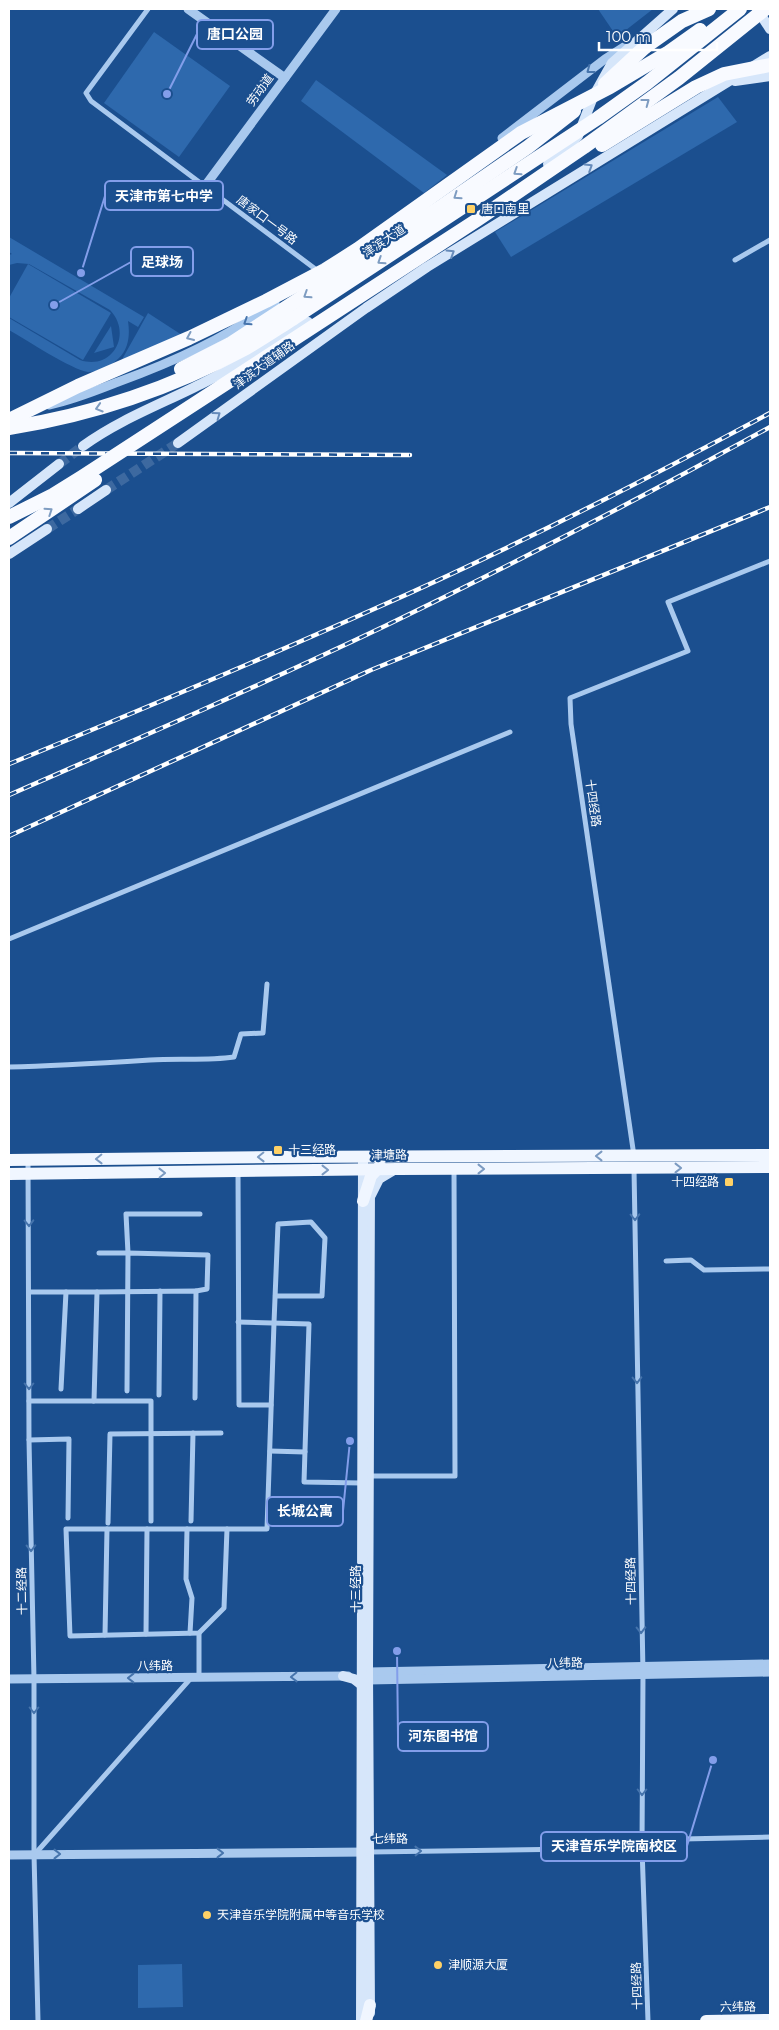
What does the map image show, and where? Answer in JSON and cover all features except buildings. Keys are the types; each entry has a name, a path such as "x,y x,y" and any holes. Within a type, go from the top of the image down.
{"highway":[{"path":"133,396 230,344 442,206 528,147 568,116 659,36 694,15 710,9"},
{"path":"598,118 726,9"},
{"name":"津滨大道","path":"9,428 85,413 189,375 246,348 310,308 598,118 647,83 740,9"},
{"path":"9,517 53,496 248,364 477,220 629,116 765,9"},
{"path":"9,420 78,386 189,338 325,270 358,249 521,133 610,87 698,32"},
{"path":"477,220 531,190 574,161 696,87 724,74 770,65"},
{"path":"9,538 154,438 248,364"}],"main road":[{"path":"83,446 99,434 127,419 248,364 348,294 534,174 564,152 578,136 593,98 608,68 616,58 673,9"},
{"path":"757,9 770,29"},
{"name":"津滨大道辅路","path":"178,443 366,308 541,196 729,83 770,56"},
{"path":"729,83 770,76"},
{"path":"9,503 59,464"},
{"path":"78,509 106,490"},
{"path":"9,554 47,529"},
{"name":"津塘路","path":"397,1163 454,1169 770,1155"},
{"name":"津塘路","path":"9,1160 369,1167"},
{"name":"津塘路","path":"9,1174 238,1171 369,1167 397,1163 634,1162 770,1168"},
{"path":"366,1201 379,1180 397,1163"},
{"path":"366,1201 369,1167"},
{"name":"十三经路","path":"366,1201 364,1678 370,2021"},
{"name":"十三经路","path":"361,2021 368,1698 360,1654 365,1480"},
{"path":"342,1676 355,1668 360,1654"},
{"path":"342,1676 364,1678"},
{"path":"366,2021 370,2005"},
{"name":"六纬路","path":"706,2021 770,2020"}],"street":[{"name":"唐家口一号路","path":"148,9 86,93 91,101 366,308"},
{"path":"188,9 285,78"},
{"name":"劳动道","path":"205,186 336,9"},
{"path":"9,415 69,400 187,355 218,340 250,320 425,197 604,59 645,33"},
{"path":"735,260 770,240"},
{"name":"十四经路","path":"648,2021 642,1848 642,1670 634,1162 571,724 570,698 688,651 668,602 770,561"},
{"path":"9,939 510,732"},
{"path":"9,1067 91,1065 152,1060 210,1060 234,1057 241,1034 263,1033 267,984"},
{"name":"十二经路","path":"28,1160 30,1292 29,1440 38,2021"},
{"path":"238,1322 309,1324 304,1482 455,1476 454,1169"},
{"path":"238,1171 239,1405 271,1405"},
{"path":"127,1391 129,1292 126,1214 200,1214"},
{"path":"198,1633 70,1636 66,1529 267,1529 271,1405 275,1296 278,1224 311,1222 324,1238 322,1296 275,1296"},
{"path":"30,1292 196,1291 207,1289 208,1255 100,1253"},
{"path":"666,1261 691,1260 704,1270 770,1269"},
{"path":"159,1395 160,1291"},
{"path":"195,1398 196,1291"},
{"path":"62,1389 66,1292"},
{"path":"94,1401 98,1292"},
{"path":"29,1401 151,1401 151,1521"},
{"path":"191,1521 193,1433"},
{"path":"108,1523 110,1434 221,1433"},
{"path":"29,1440 69,1440 68,1518"},
{"path":"270,1451 305,1452"},
{"path":"34,1854 195,1678 198,1633 224,1608 227,1528"},
{"path":"105,1635 107,1529"},
{"path":"146,1634 147,1529"},
{"path":"187,1529 186,1579 192,1598 190,1633"},
{"name":"八纬路","path":"364,1678 642,1670 770,1664"},
{"name":"八纬路","path":"642,1670 770,1672"},
{"name":"八纬路","path":"9,1679 342,1676"},
{"name":"七纬路","path":"9,1855 642,1848 683,1839 770,1837"}],"shaded area":[{"path":"598,9 653,9 617,37"},
{"path":"154,32 230,86 179,157 104,103"},
{"path":"316,80 447,175 424,193 301,101"},
{"path":"718,97 737,122 511,257 495,232"},
{"path":"9,237 144,317 138,327 128,321 129,336 127,345 116,361 96,371 88,372 81,370 9,330 9,318 80,360 91,362 101,360 110,355 116,348 120,329 117,319 110,310 29,264 17,263 9,265 9,255 12,254 9,252"},
{"path":"28,264 111,313 83,360 9,317 9,298"},
{"path":"148,313 185,337 120,363"},
{"path":"111,326 114,347 94,353"},
{"path":"182,1964 183,2007 138,2008 138,1965"}],"tunnel":[{"path":"106,490 178,443"},
{"path":"59,464 83,446"},
{"path":"47,529 78,509"}],"railway":[{"path":"9,764 238,669 424,587 574,515 770,413"},
{"path":"9,795 245,691 385,626 579,529 770,427"},
{"path":"9,453 410,455"},
{"path":"9,836 371,670 770,507"}],"place":[{"name":"唐口公园","path":"167,94"},
{"name":"唐口南里","path":"471,209"},
{"name":"天津市第七中学","path":"81,273"},
{"name":"足球场","path":"54,305"},
{"name":"十三经路","path":"278,1150"},
{"name":"十四经路","path":"729,1182"},
{"name":"长城公寓","path":"350,1441"},
{"name":"河东图书馆","path":"397,1651"},
{"name":"天津音乐学院南校区","path":"713,1760"},
{"name":"天津音乐学院附属中等音乐学校","path":"207,1915"},
{"name":"津顺源大厦","path":"438,1965"}]}
